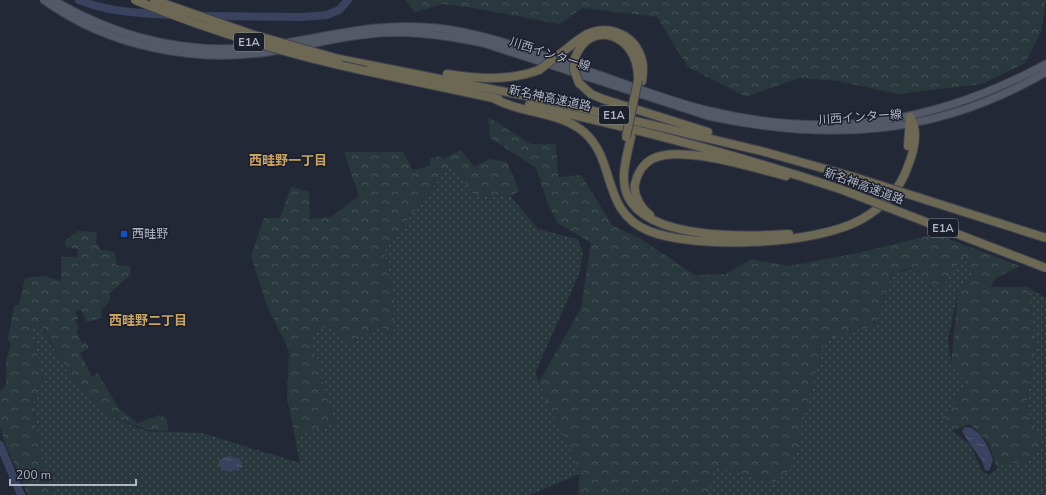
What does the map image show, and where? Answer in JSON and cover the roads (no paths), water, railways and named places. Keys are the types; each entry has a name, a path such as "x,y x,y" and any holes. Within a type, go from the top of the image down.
{"highway":[{"name":"新名神高速道路","path":"135,0 207,28 315,60 369,66 552,101 737,145 854,177 1046,238"},
{"name":"E1A","path":"154,0 251,34 369,66"},
{"path":"369,66 454,75 513,78 539,70 574,43 593,32 601,30 619,33 631,41 639,53 643,67 629,137 623,178 627,196 643,216 664,224 704,234 739,236 796,234 839,224 866,211 891,189 901,173 910,135 910,121"},
{"path":"640,81 632,51 619,38 600,36 591,38 581,45 575,58 574,70 579,83 591,94 669,122 721,136 737,145"},
{"name":"新名神高速道路","path":"369,66 493,98 667,137 765,164 863,198 1046,268"},
{"path":"493,98 503,104 527,109 570,124 585,133 595,145 603,160 612,192 620,209 639,227 672,237 696,240 770,242 797,238 840,228 861,220 879,208 895,192 905,175 912,158 915,135 910,121"},
{"path":"629,137 620,170 621,190 624,200 630,210 640,219 672,237"},
{"path":"664,224 646,212 641,206 636,197 635,186 638,175 644,166 652,159 663,156 682,154 746,165 840,190"}],"main road":[{"name":"川西インター線","path":"44,0 74,19 99,30 131,39 182,47 238,49 294,42 363,28 414,26 439,28 482,36 676,101 743,118 801,125 910,121 958,111 982,102 1046,72"},
{"name":"川西インター線","path":"53,0 131,39"},
{"name":"川西インター線","path":"910,121 1006,85 1046,64"}],"water":[{"path":"965,427 975,430 987,444 993,460 989,471 985,470 982,461 964,435 962,431"},
{"path":"229,456 239,458 242,463 242,467 230,472 222,470 219,466 219,460"}],"waterway":[{"path":"79,0 101,7 136,13 171,15"},
{"path":"202,16 301,17 327,15 339,10 348,0"},
{"path":"0,445 21,495"}],"place":[{"name":"西畦野","path":"124,234"}],"district":[{"name":"西畦野一丁目","path":"288,161"},
{"name":"西畦野二丁目","path":"148,321"}]}
